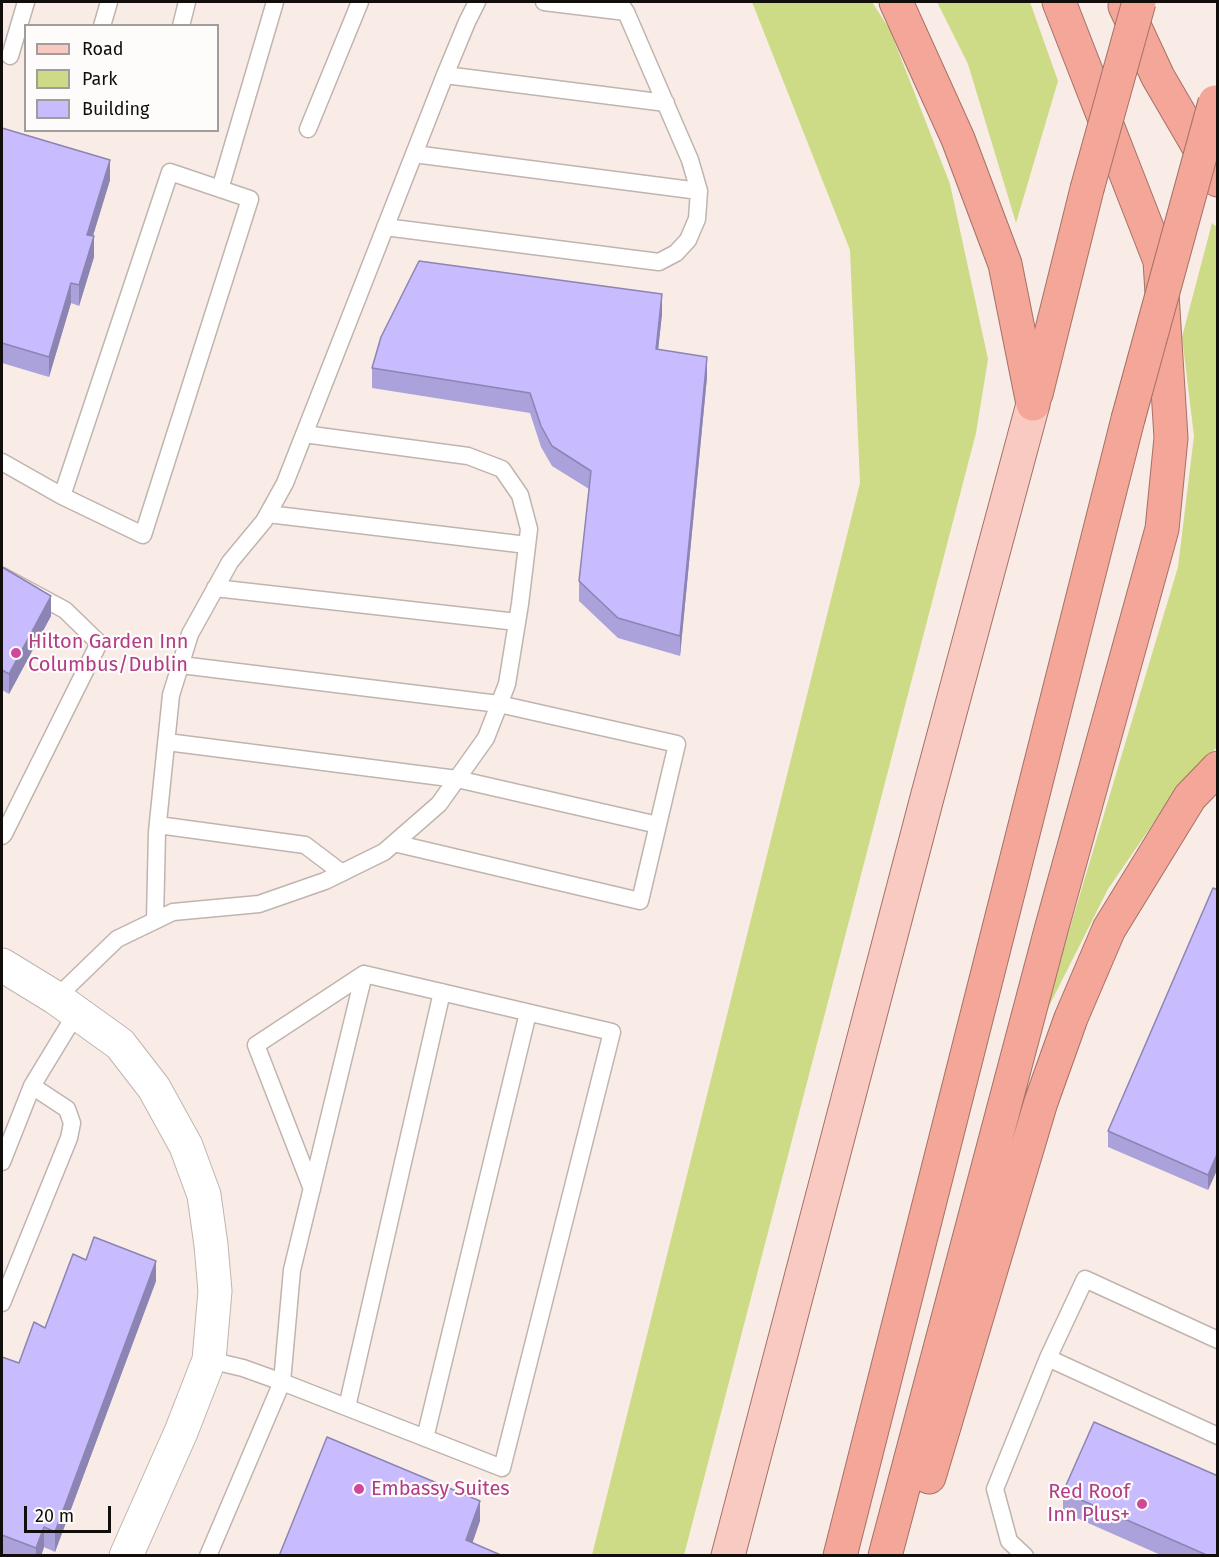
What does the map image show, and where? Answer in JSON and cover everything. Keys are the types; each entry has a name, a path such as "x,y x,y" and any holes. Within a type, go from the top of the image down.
{"highway":[{"path":"896,2 958,139 1005,264 1033,404"},
{"path":"885,1556 1048,942 1162,529 1171,438 1160,261 1059,2"},
{"path":"1123,2 1158,77 1218,180"},
{"path":"1033,404 1087,189 1139,2"},
{"path":"840,1556 1128,418 1216,97"},
{"path":"905,1556 1041,1102 1071,1018 1109,929 1190,797 1218,768"}],"main road":[{"path":"728,1556 1033,404"}],"street":[{"path":"2,965 67,1005 120,1044 154,1088 186,1146 204,1195 215,1291 209,1360 181,1432 126,1556"}],"lane":[{"path":"10,56 26,2"},
{"path":"103,24 109,2"},
{"path":"181,24 187,2"},
{"path":"220,189 275,2"},
{"path":"308,129 360,2"},
{"path":"155,920 158,825 171,695 190,634 230,562 268,514 285,483 445,75 477,2"},
{"path":"385,227 659,262 676,253 688,240 697,219 699,191 690,160 622,7 544,2"},
{"path":"445,75 666,103"},
{"path":"414,154 699,191"},
{"path":"2,462 62,496 142,535 250,200 170,172 62,496"},
{"path":"2,1162 67,1005 117,939 173,912 259,904 325,881 384,852 440,804 486,738 507,684 517,622 529,529 520,495 502,470 468,456 304,434"},
{"path":"268,514 527,545"},
{"path":"2,576 66,610 99,643 2,836"},
{"path":"215,588 517,622"},
{"path":"181,665 499,704 677,744 640,901 394,843"},
{"path":"166,742 457,779 658,825"},
{"path":"158,825 305,844 342,873"},
{"path":"208,1556 282,1382 292,1270 364,974"},
{"path":"209,1360 243,1368 282,1382 502,1468 612,1032 364,974 256,1046 312,1189"},
{"path":"347,1407 442,992"},
{"path":"425,1438 528,1012"},
{"path":"2,1304 69,1138 72,1123 68,1109 32,1086"},
{"path":"1025,1556 1009,1542 995,1489 1048,1358 1085,1279 1218,1340"},
{"path":"1048,1358 1218,1436"}],"green space":[{"path":"752,2 872,2 890,30 950,184 988,359 976,433 684,1555 592,1555 860,483 850,250"},
{"path":"937,2 1030,2 1058,81 1016,223 968,64"},
{"path":"1212,223 1218,228 1217,747 1181,783 1108,889 1043,1018 1178,567 1194,436 1182,337"}],"building":[{"path":"2,128 110,160 87,235 94,236 79,285 71,283 49,357 2,343"},
{"path":"419,261 662,294 656,349 707,357 680,636 618,618 579,581 591,471 552,446 541,426 530,393 372,368 381,337"},
{"name":"Hilton Garden Inn Columbus/Dublin","path":"2,567 51,596 9,674 2,670"},
{"path":"1213,888 1218,890 1218,1152 1208,1175 1108,1131"},
{"path":"94,1237 156,1261 55,1532 44,1527 36,1548 2,1535 2,1357 19,1363 34,1322 45,1328 73,1254 86,1260"},
{"name":"Red Roof Inn Plus+","path":"1094,1422 1218,1476 1218,1556 1209,1556 1063,1492"},
{"name":"Embassy Suites","path":"327,1437 480,1501 466,1540 503,1556 279,1556"}],"place":[{"name":"Hilton Garden Inn Columbus/Dublin","path":"16,653"},
{"name":"Embassy Suites","path":"359,1489"},
{"name":"Red Roof Inn Plus+","path":"1142,1504"}]}
